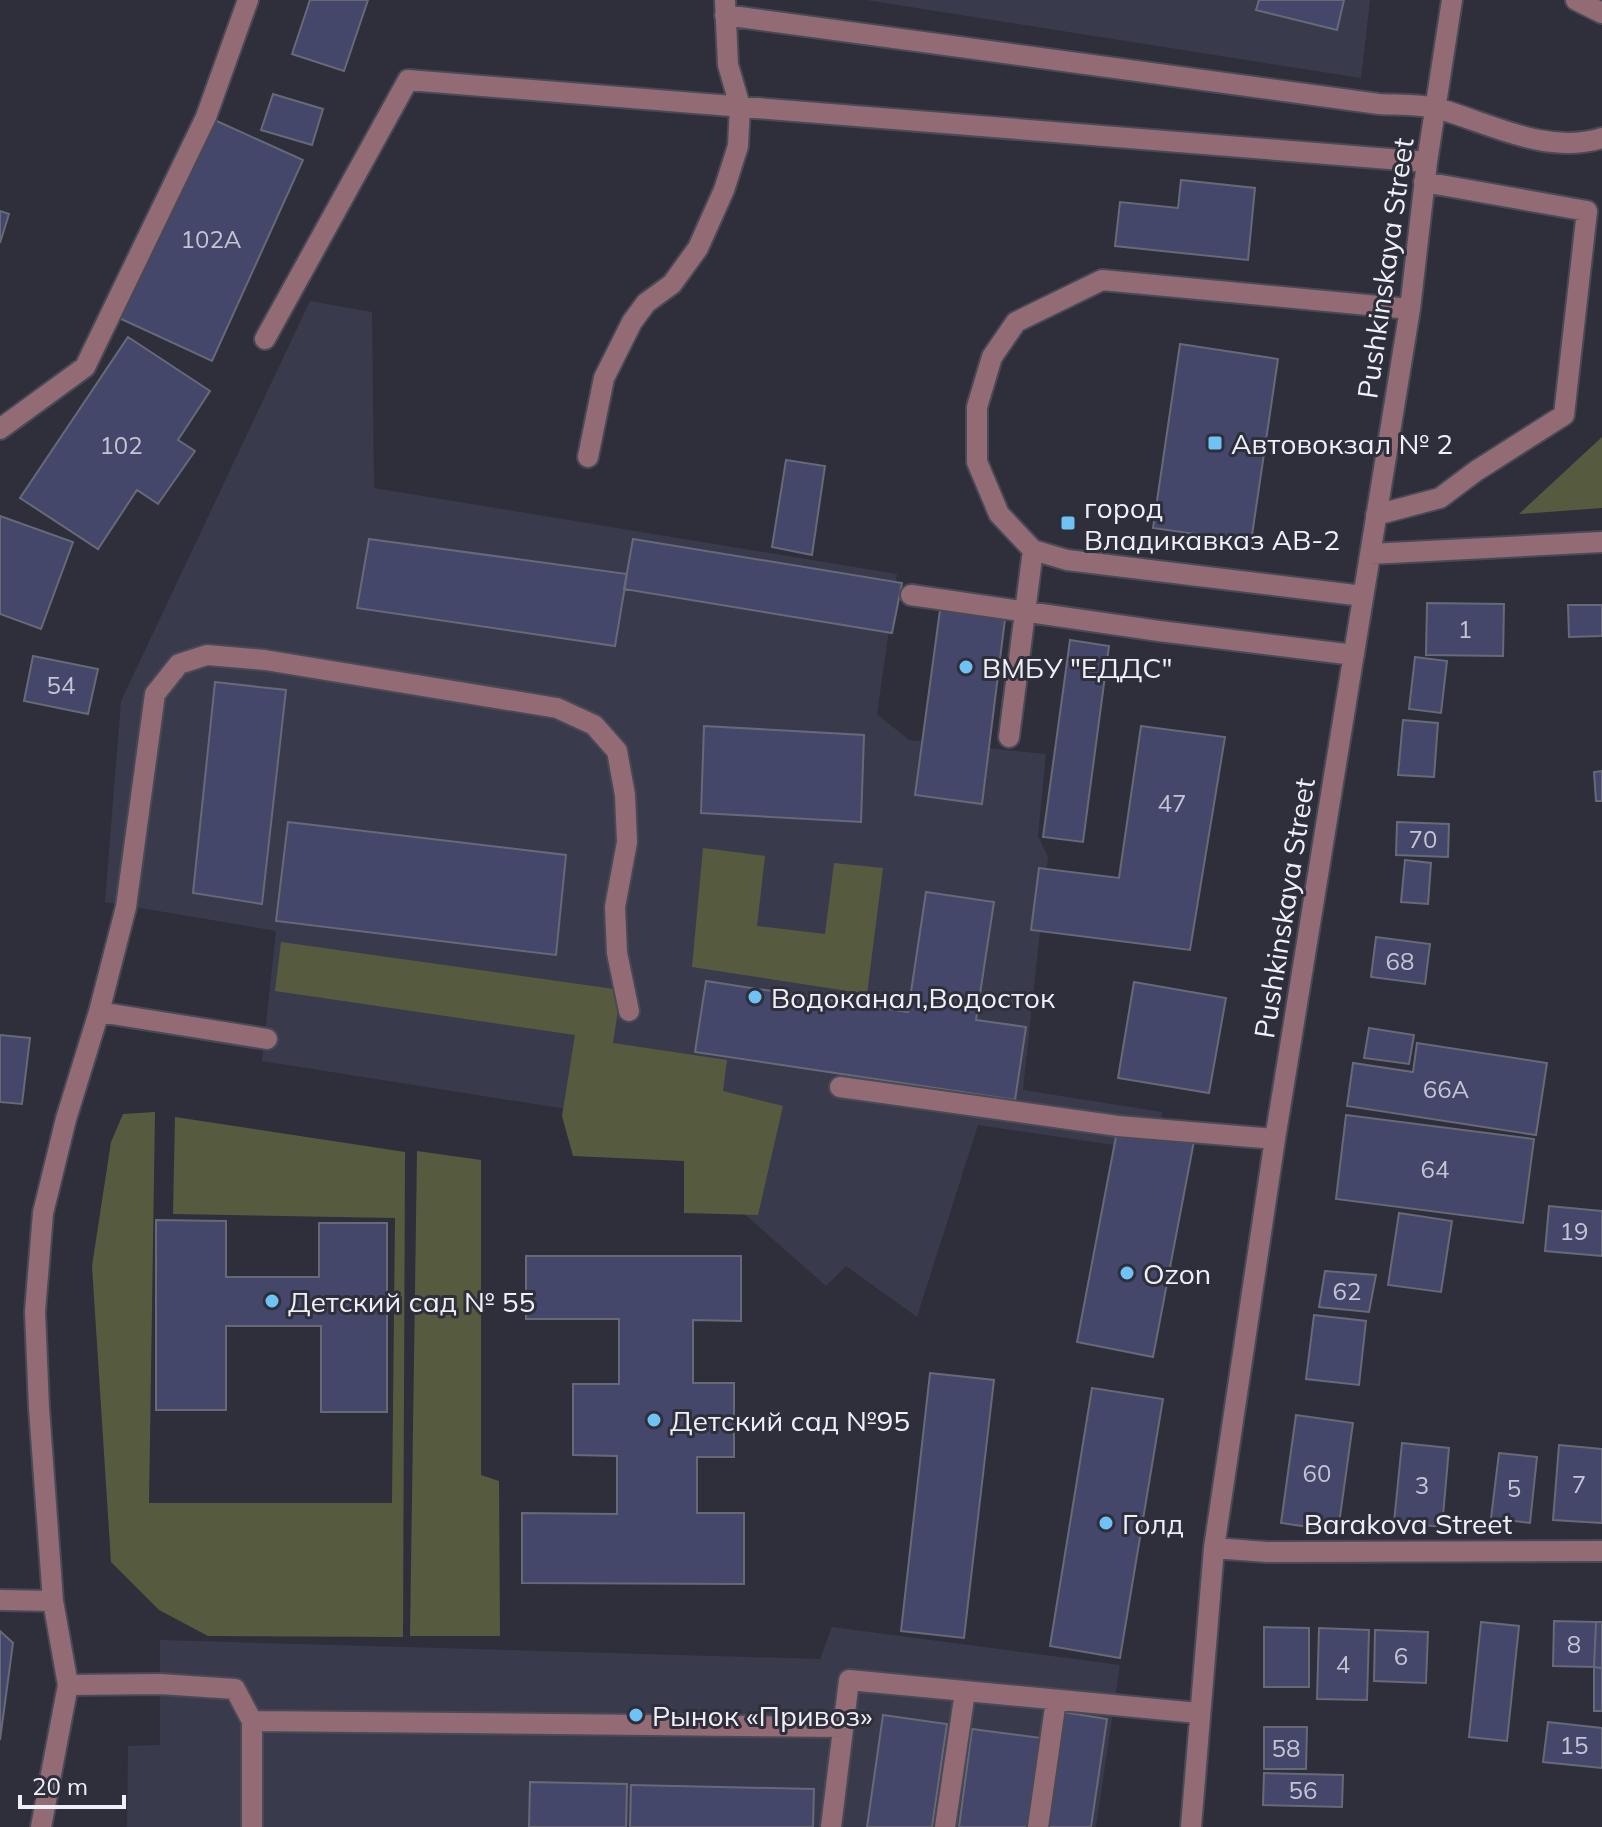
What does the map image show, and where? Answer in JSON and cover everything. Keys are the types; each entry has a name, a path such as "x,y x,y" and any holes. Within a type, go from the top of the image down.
{"street":[{"path":"0,429 85,367 206,117 248,0"},
{"name":"Pushkinskaya Street","path":"1191,1827 1214,1548 1275,1139 1410,309 1426,172 1452,0"},
{"path":"1576,0 1602,13"},
{"path":"588,457 604,378 632,322 646,303 672,284 698,248 724,190 738,146 740,106 728,65 725,8 1379,104 1437,108 1532,139 1563,141 1602,138"},
{"path":"265,339 408,80 740,106 1426,172 1587,211 1564,415 1476,471 1440,498 1376,515"},
{"path":"1363,596 1067,560 1033,550 999,514 977,462 977,407 992,357 1016,322 1102,280 1410,309"},
{"path":"1370,554 1602,542"},
{"path":"1009,737 1033,550"},
{"path":"911,595 1354,655"},
{"path":"41,1827 68,1685 53,1601 39,1408 36,1298 43,1213 66,1119 99,1012 126,907 155,694 179,664 207,655 265,660 557,708 594,725 617,751 625,795 627,842 615,907 617,953 629,1011"},
{"path":"99,1012 267,1039"},
{"path":"840,1087 1118,1126 1275,1139"},
{"name":"Barakova Street","path":"1214,1548 1267,1552 1602,1551"},
{"path":"0,1600 53,1601"},
{"path":"831,1827 849,1680 1198,1713"},
{"path":"68,1685 160,1684 235,1689 252,1721 252,1827"},
{"path":"945,1827 965,1692"},
{"path":"1038,1827 1056,1700"},
{"path":"252,1721 843,1727"}],"shaded area":[{"path":"866,0 1370,0 1361,78"},
{"name":"Водоканал,Водосток","path":"310,301 372,312 374,488 897,574 877,714 909,740 1046,754 1038,836 1048,857 1023,1090 1162,1112 1154,1151 978,1125 917,1317 846,1266 826,1286 741,1211 750,1138 262,1061 276,931 105,902 121,701"},
{"name":"Рынок «Привоз»","path":"832,1627 1120,1665 1096,1827 127,1827 128,1746 160,1745 160,1640 820,1659"}],"green space":[{"path":"1602,437 1602,508 1519,514"},
{"path":"703,848 765,856 757,926 825,934 834,863 883,868 867,994 692,967"},
{"path":"281,942 621,990 613,1043 727,1060 723,1091 783,1106 758,1215 684,1213 684,1161 573,1156 562,1116 575,1035 275,991"},
{"path":"155,1112 149,1503 392,1503 395,1218 173,1214 175,1117 405,1152 403,1637 208,1636 159,1610 111,1562 92,1266 111,1142 123,1114"},
{"path":"417,1151 481,1160 481,1475 499,1481 500,1636 410,1636"}],"building":[{"path":"310,0 368,0 344,71 292,54"},
{"path":"1259,0 1344,0 1337,30 1256,10"},
{"path":"273,94 323,109 312,145 261,130"},
{"path":"210,118 303,160 212,361 119,318"},
{"path":"1181,180 1255,188 1248,260 1115,246 1120,202 1178,208"},
{"path":"0,211 9,214 0,243"},
{"path":"128,337 210,391 178,440 195,451 158,504 137,490 98,549 20,498"},
{"name":"Автовокзал № 2","path":"1180,344 1278,359 1251,542 1153,528"},
{"path":"786,460 825,466 812,555 772,547"},
{"path":"0,516 73,542 41,629 0,614"},
{"path":"369,539 627,574 615,646 357,608"},
{"path":"633,539 902,583 892,633 624,589"},
{"path":"1427,603 1504,604 1503,656 1426,655"},
{"path":"1568,605 1602,605 1602,636 1569,637"},
{"name":"ВМБУ \"ЕДДС\"","path":"940,610 1005,619 982,804 915,795"},
{"path":"1070,640 1109,646 1083,842 1043,837"},
{"path":"33,656 98,669 88,714 24,701"},
{"path":"1415,657 1447,661 1441,713 1409,709"},
{"path":"215,682 286,690 262,904 193,893"},
{"path":"1403,720 1438,723 1434,777 1398,775"},
{"path":"704,726 864,735 861,822 701,813"},
{"path":"1141,726 1225,737 1190,950 1031,930 1039,868 1119,878"},
{"path":"1602,771 1602,801 1596,801 1594,772"},
{"path":"288,822 566,855 556,955 276,921"},
{"path":"1397,822 1449,824 1448,857 1396,855"},
{"path":"1405,860 1431,863 1428,904 1401,902"},
{"name":"Водоканал,Водосток","path":"926,892 994,902 976,1020 1026,1027 1015,1100 695,1052 706,981 908,1012"},
{"path":"1376,937 1430,944 1425,984 1371,977"},
{"path":"1134,982 1226,998 1209,1093 1118,1078"},
{"path":"1369,1028 1414,1035 1409,1064 1364,1058"},
{"path":"0,1035 30,1038 22,1104 0,1102"},
{"path":"1417,1043 1547,1063 1536,1135 1347,1106 1353,1063 1413,1072"},
{"path":"1346,1115 1534,1139 1523,1223 1336,1199"},
{"path":"1118,1126 1194,1141 1153,1357 1077,1342"},
{"path":"1549,1206 1602,1211 1602,1256 1545,1251"},
{"path":"1399,1213 1452,1221 1441,1292 1388,1285"},
{"name":"Детский сад № 55","path":"156,1220 226,1221 226,1277 319,1277 319,1223 387,1223 387,1412 321,1412 321,1326 226,1326 226,1410 156,1410"},
{"name":"Детский сад №95","path":"526,1256 741,1256 741,1321 693,1320 693,1383 734,1383 734,1457 697,1457 697,1513 744,1513 744,1584 522,1583 522,1513 617,1514 617,1456 573,1455 573,1384 619,1384 619,1319 526,1319"},
{"path":"1325,1271 1376,1275 1369,1312 1319,1307"},
{"path":"1314,1315 1366,1321 1359,1385 1306,1379"},
{"path":"930,1373 994,1380 964,1638 901,1631"},
{"path":"1092,1388 1163,1399 1120,1658 1050,1646"},
{"path":"1296,1415 1353,1423 1338,1531 1281,1523"},
{"path":"1402,1443 1449,1448 1442,1527 1394,1522"},
{"path":"1559,1445 1602,1449 1602,1523 1553,1520"},
{"path":"1499,1453 1537,1457 1530,1523 1491,1518"},
{"path":"1554,1621 1596,1622 1594,1667 1553,1666"},
{"path":"1481,1622 1519,1626 1507,1741 1469,1737"},
{"path":"1596,1622 1602,1622 1602,1668 1594,1667"},
{"path":"1264,1627 1309,1628 1309,1687 1264,1687"},
{"path":"1319,1628 1369,1630 1367,1700 1317,1699"},
{"path":"1375,1630 1428,1632 1426,1683 1374,1681"},
{"path":"0,1631 13,1643 0,1740"},
{"path":"1594,1667 1602,1668 1602,1711 1594,1711"},
{"path":"1063,1712 1107,1719 1091,1827 1046,1827"},
{"path":"883,1715 947,1724 932,1827 867,1827"},
{"path":"1548,1722 1602,1728 1602,1768 1543,1762"},
{"path":"1264,1727 1307,1727 1306,1769 1264,1769"},
{"path":"972,1729 1042,1738 1030,1827 959,1827"},
{"path":"1264,1773 1343,1775 1342,1807 1263,1805"},
{"path":"530,1782 627,1784 626,1827 529,1827"},
{"path":"631,1785 814,1789 813,1827 630,1827"}],"place":[{"name":"Автовокзал № 2","path":"1215,443"},
{"name":"город Владикавказ АВ-2","path":"1068,523"},
{"name":"ВМБУ \"ЕДДС\"","path":"966,667"},
{"name":"Водоканал,Водосток","path":"755,997"},
{"name":"Ozon","path":"1127,1273"},
{"name":"Детский сад № 55","path":"272,1301"},
{"name":"Детский сад №95","path":"654,1420"},
{"name":"Голд","path":"1106,1523"},
{"name":"Рынок «Привоз»","path":"636,1715"}]}
